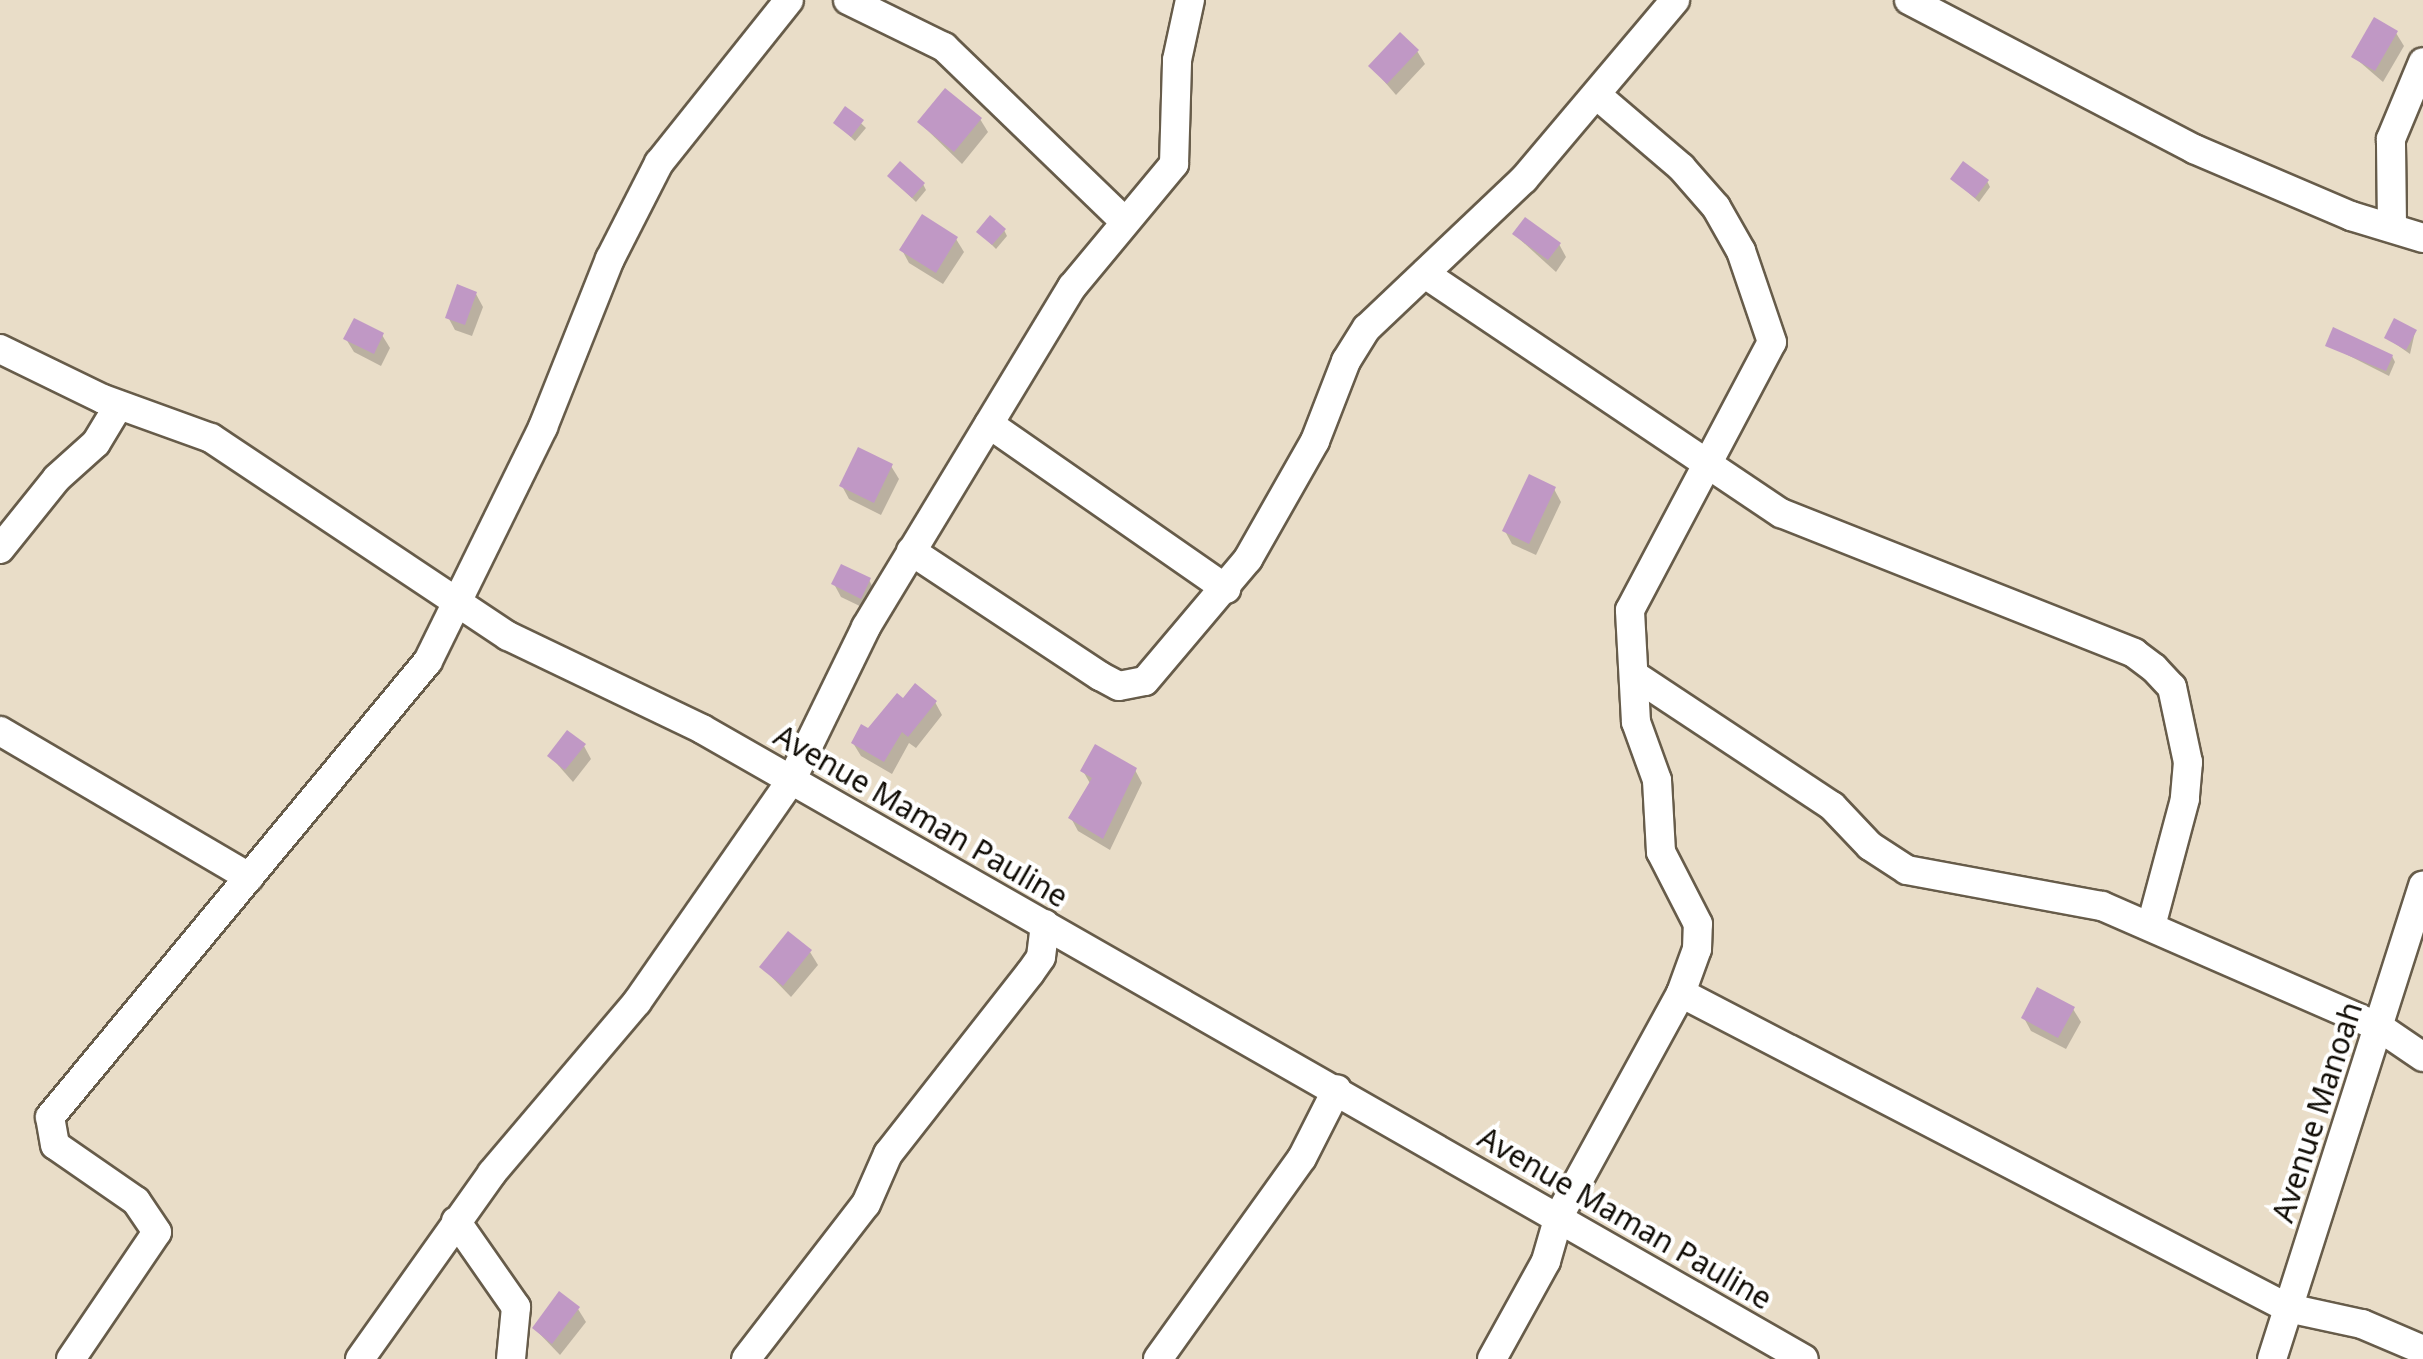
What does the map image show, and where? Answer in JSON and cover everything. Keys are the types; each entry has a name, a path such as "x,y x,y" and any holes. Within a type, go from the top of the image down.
{"street":[{"path":"71,1359 157,1232 136,1201 55,1145 50,1117 428,660 543,427 610,259 659,162 788,0"},
{"path":"848,0 944,47 1124,222"},
{"path":"360,1359 456,1221 637,1002 792,779 911,551 1072,288 1174,164 1176,60 1190,0"},
{"path":"911,551 1119,686 1145,682 1226,589 1315,442 1353,347 1598,96 1675,0"},
{"path":"1910,0 2194,150 2351,216 2423,238"},
{"path":"2392,226 2392,140 2423,62"},
{"path":"1492,1359 1546,1261 1560,1216 1681,993 1701,934 1661,852 1657,780 1636,722 1637,677 1627,633 1630,610 1707,460 1767,359 1772,342 1764,307 1716,207 1681,167 1598,96"},
{"path":"1425,274 1814,531 2134,653 2154,668 2172,687 2188,762 2185,798 2150,926"},
{"name":"Avenue Maman Pauline","path":"0,349 118,404 211,438 266,469 456,602 543,655 702,729 792,779 1804,1359"},
{"path":"0,549 57,478 96,443 118,404"},
{"path":"988,424 1226,589"},
{"path":"1637,677 1832,806 1870,846 1907,870 2102,906 2378,1027 2423,1057"},
{"path":"0,732 249,877"},
{"name":"Avenue Manoah","path":"2272,1359 2378,1027 2418,916 2423,885"},
{"path":"746,1359 866,1204 888,1154 1030,973 1040,956 1046,924"},
{"path":"1681,993 2288,1308 2362,1324 2423,1350"},
{"path":"1158,1359 1302,1158 1337,1090"},
{"path":"456,1221 516,1307 511,1359"}],"building":[{"path":"2374,17 2398,31 2375,71 2351,57"},
{"path":"1400,32 1419,50 1387,84 1368,66"},
{"path":"945,88 982,118 954,152 917,122"},
{"path":"845,106 864,120 851,137 833,123"},
{"path":"900,161 925,183 912,198 887,176"},
{"path":"1963,161 1989,180 1975,198 1950,179"},
{"path":"922,214 958,237 936,273 899,250"},
{"path":"990,215 1006,229 992,245 976,232"},
{"path":"1525,217 1561,243 1548,260 1512,234"},
{"path":"457,284 477,292 465,325 445,318"},
{"path":"354,318 384,333 374,354 343,339"},
{"path":"2394,318 2417,330 2406,350 2384,338"},
{"path":"2333,327 2393,355 2386,371 2325,346"},
{"path":"858,447 893,464 874,503 839,486"},
{"path":"1529,474 1556,487 1529,544 1502,531"},
{"path":"841,564 871,578 861,599 831,584"},
{"path":"915,683 937,701 908,737 902,732 884,762 851,743 861,724 868,728 897,693 903,698"},
{"path":"567,730 586,744 565,770 547,756"},
{"path":"1095,744 1137,768 1103,839 1068,818 1092,778 1080,771"},
{"path":"788,931 812,950 783,986 759,967"},
{"path":"2037,987 2075,1007 2058,1038 2021,1018"},
{"path":"559,1291 580,1307 552,1344 532,1328"}]}
